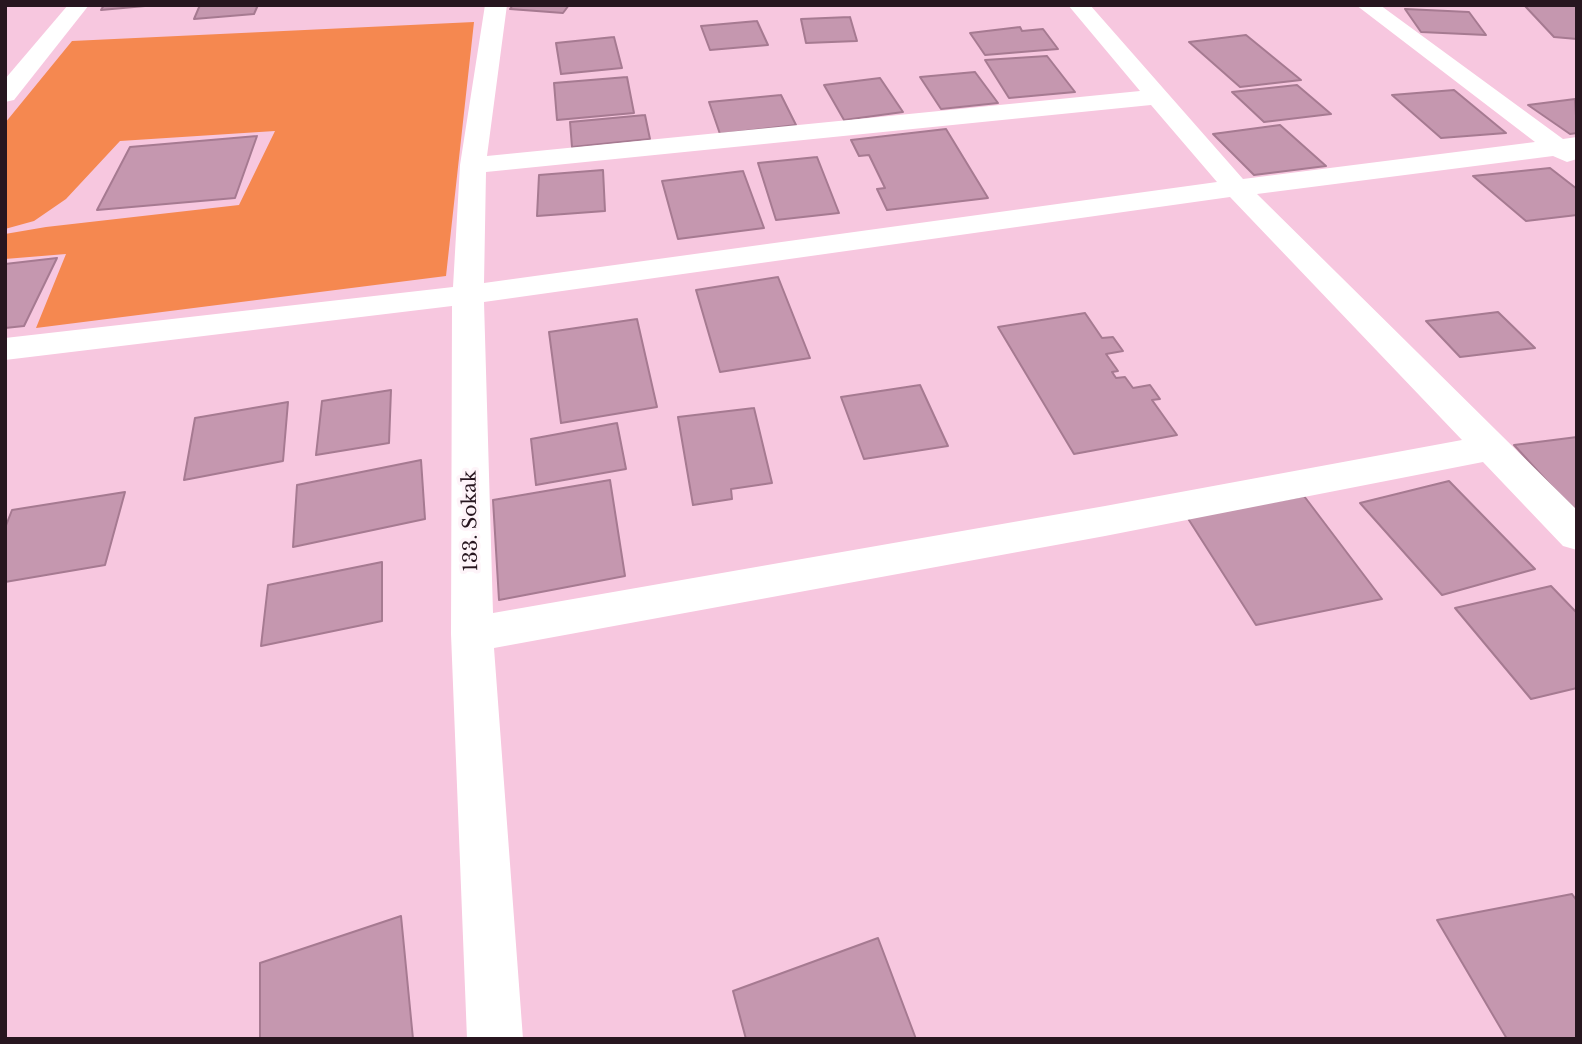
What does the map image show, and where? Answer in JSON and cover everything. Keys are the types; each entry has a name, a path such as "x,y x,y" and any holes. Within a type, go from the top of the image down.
{"street":[{"path":"5,95 79,5"},
{"name":"133. Sokak","path":"495,1039 472,634 468,295 473,165 496,5"},
{"path":"1078,5 1236,188 1577,535"},
{"path":"1366,5 1570,151"},
{"path":"473,165 1156,97"},
{"path":"5,349 468,295 1236,188 1570,151"},
{"path":"472,634 1105,521 1491,447"}],"shaded area":[{"path":"474,22 446,276 36,328 66,254 5,259 5,234 239,205 275,131 120,141 66,199 34,221 5,229 5,123 72,41"}],"building":[{"path":"104,5 156,5 101,10"},
{"path":"200,5 258,5 254,14 194,19"},
{"path":"513,5 569,5 563,13 510,9"},
{"path":"1525,6 1577,6 1577,39 1554,37"},
{"path":"1405,9 1469,12 1486,35 1421,32"},
{"path":"850,17 857,41 806,43 801,19"},
{"path":"757,21 768,45 710,50 701,26"},
{"path":"1020,27 1022,31 1043,29 1058,49 985,55 970,33"},
{"path":"1246,35 1301,80 1240,87 1189,42"},
{"path":"614,37 622,68 561,74 556,43"},
{"path":"1047,56 1075,92 1009,98 985,60"},
{"path":"975,72 998,103 941,109 920,77"},
{"path":"627,77 634,113 557,120 554,83"},
{"path":"880,78 903,112 844,120 824,85"},
{"path":"1297,85 1331,114 1264,122 1232,92"},
{"path":"1454,90 1506,133 1441,138 1392,95"},
{"path":"781,95 796,125 720,134 709,102"},
{"path":"1575,99 1577,133 1570,134 1528,105"},
{"path":"645,115 650,139 572,147 570,122"},
{"path":"1280,125 1326,166 1254,175 1213,134"},
{"path":"946,129 988,198 887,210 877,189 885,188 869,155 859,156 851,140"},
{"path":"257,136 235,198 97,210 130,147"},
{"path":"817,157 839,213 776,220 758,163"},
{"path":"1550,168 1577,189 1577,215 1526,221 1473,176"},
{"path":"603,170 605,211 537,216 539,175"},
{"path":"743,171 764,228 678,239 662,181"},
{"path":"57,258 24,326 5,328 5,264"},
{"path":"778,277 810,358 720,372 696,290"},
{"path":"1498,312 1535,348 1460,357 1426,321"},
{"path":"1085,313 1102,338 1113,337 1123,351 1106,354 1118,371 1112,372 1116,378 1125,377 1133,388 1150,385 1160,399 1152,400 1177,435 1074,454 998,327"},
{"path":"637,319 657,407 561,423 549,332"},
{"path":"920,385 948,446 864,459 841,397"},
{"path":"391,390 389,443 316,455 322,401"},
{"path":"288,402 283,461 184,480 195,418"},
{"path":"754,408 772,483 731,489 732,499 693,505 678,417"},
{"path":"617,423 626,469 536,485 531,439"},
{"path":"1577,437 1577,514 1514,445"},
{"path":"421,460 425,519 293,547 297,485"},
{"path":"610,480 625,576 499,600 493,500"},
{"path":"1449,481 1535,569 1442,595 1360,503"},
{"path":"125,492 105,565 5,582 5,528 12,510"},
{"path":"1304,496 1382,599 1256,625 1187,517"},
{"path":"382,562 382,621 261,646 268,585"},
{"path":"1551,586 1577,613 1577,688 1531,699 1455,608"},
{"path":"1572,894 1577,901 1577,1039 1507,1039 1437,920"},
{"path":"401,916 413,1039 260,1039 260,963"},
{"path":"878,938 916,1039 746,1039 733,991"}]}
